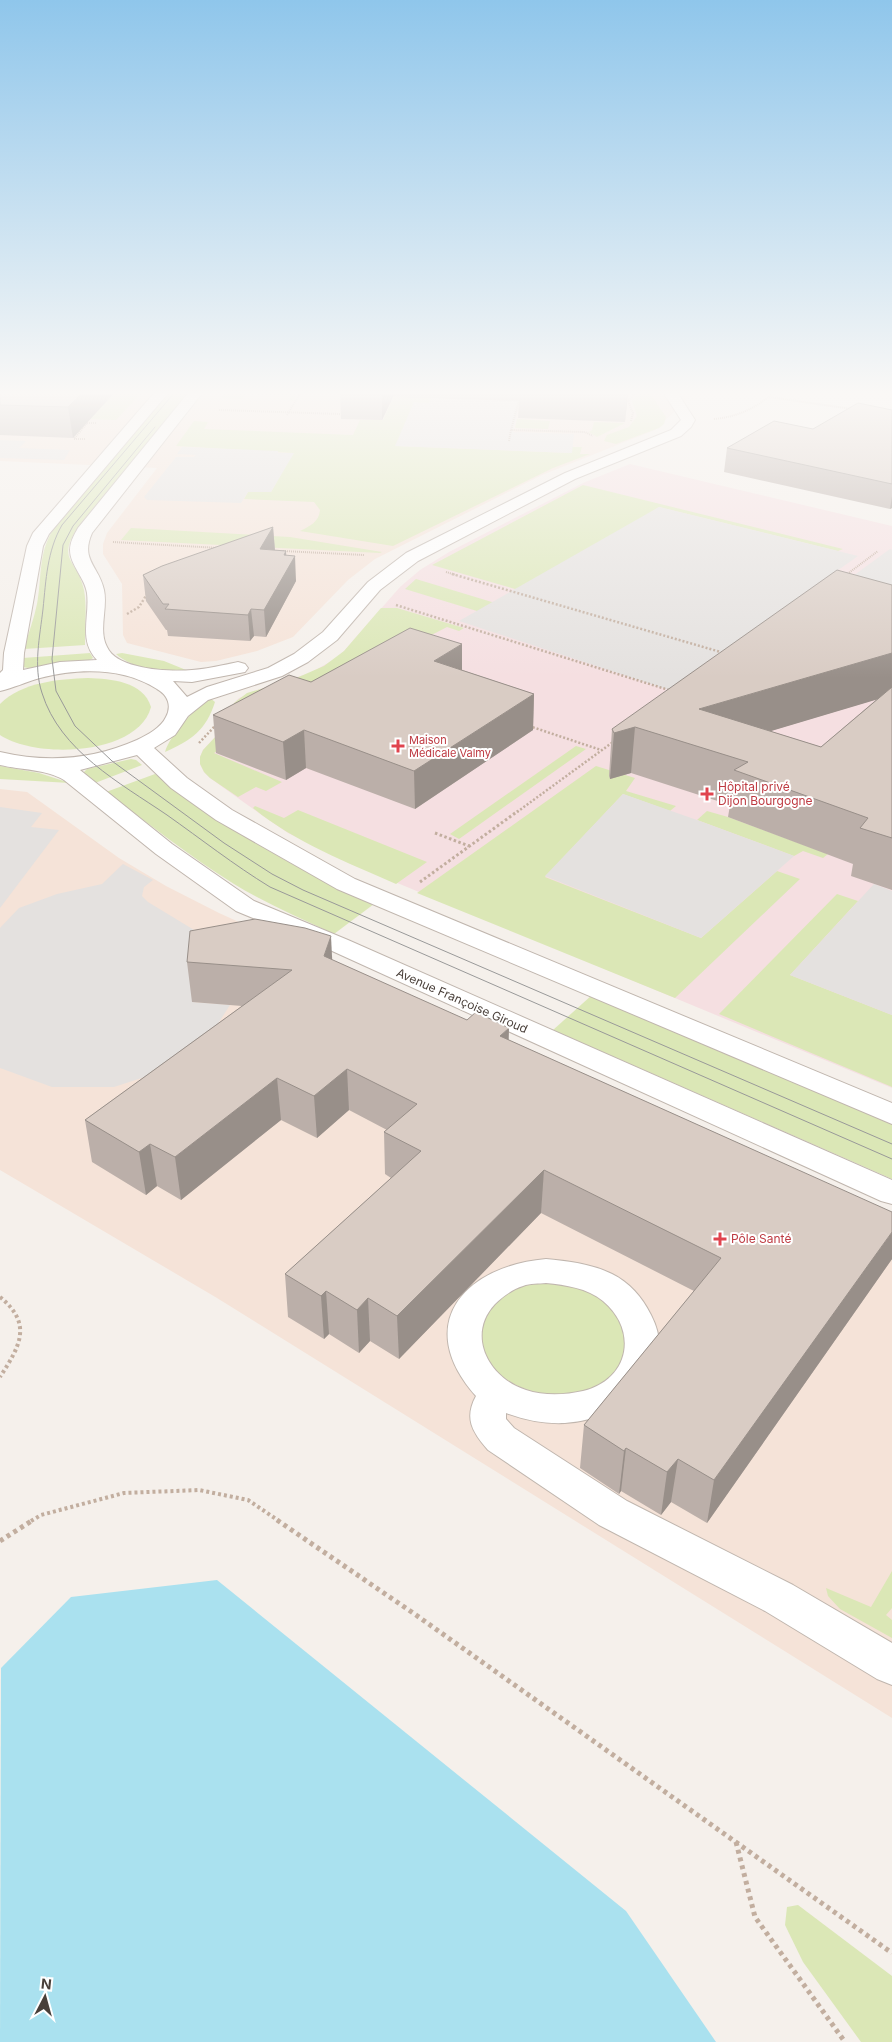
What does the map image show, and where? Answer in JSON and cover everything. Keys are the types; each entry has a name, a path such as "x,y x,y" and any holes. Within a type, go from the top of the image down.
{"street":[{"path":"0,685 13,671 14,653 35,546 41,533 80,487"},
{"path":"121,487 79,541 79,558 95,585 97,596 95,635 105,647 111,662 154,677 172,688 179,702 178,713"},
{"name":"Avenue Françoise Giroud","path":"0,758 23,763 57,766 116,756 141,746 164,733 177,718 178,713 200,696 291,665 330,636 385,576 412,557 548,487"},
{"path":"0,685 15,678 42,671 70,667 99,666 174,677 192,676 233,670 308,651"},
{"path":"141,746 179,783 224,814 346,884 892,1114"},
{"name":"Avenue Françoise Giroud","path":"57,766 72,775 164,849 245,906 339,945 892,1193"},
{"path":"546,1271 575,1274 602,1284 623,1299 637,1318 644,1339 641,1361 629,1382 609,1398 583,1407 553,1410 524,1404 497,1392 476,1373 464,1350 464,1326 474,1304 492,1286 517,1275 546,1271"},
{"path":"497,1392 489,1402 486,1412 488,1422 501,1439 613,1513 779,1598 892,1665"}],"path":[{"path":"110,542 219,548"},
{"path":"278,551 367,555"},
{"path":"846,574 878,551"},
{"path":"440,570 726,653"},
{"path":"105,647 122,638 121,617 140,607 148,592"},
{"path":"390,603 673,691"},
{"path":"162,767 184,759 192,748 209,734 215,725 224,702 225,693 220,688"},
{"path":"525,724 602,750"},
{"path":"419,883 617,738"},
{"path":"435,833 469,846"},
{"path":"0,1297 8,1302 19,1315 22,1332 15,1354 0,1377"},
{"path":"0,1541 41,1515 124,1492 199,1490 248,1500 416,1615 892,1953"},
{"path":"736,1842 755,1917 845,2042"}],"shaded area":[{"path":"142,487 518,487 375,559 348,580 293,637 257,651 216,661 201,662 127,643 123,635 122,584 103,554 103,544 107,533"},
{"path":"152,487 274,487 271,492 248,492 241,503 147,500 144,497"},
{"name":"Hôpital privé Dijon Bourgogne","path":"575,487 728,487 892,526 892,1088 354,865 288,833 204,772 200,764 203,750 218,734 234,703 239,698 257,690 310,673 335,659 400,587 420,570 449,552"},
{"path":"659,507 858,556 669,690 459,621"},
{"path":"890,549 892,550 892,624 816,603"},
{"path":"0,789 27,792 119,858 166,886 219,913 892,1219 892,1718 217,1298 0,1170"},
{"path":"623,794 794,856 701,938 545,876"},
{"path":"0,807 42,813 31,827 59,830 0,908"},
{"path":"123,864 153,880 144,887 142,896 148,902 204,936 233,959 192,1002 230,1005 210,1036 169,1069 114,1087 52,1087 0,1068 0,928 19,908 57,894 102,884"},
{"path":"874,884 892,891 892,1015 790,975"}],"green space":[{"path":"89,487 110,487 81,523 69,545 68,552 70,558 81,579 84,590 86,610 85,645 24,649 39,595 41,566 45,548 53,530"},
{"path":"274,487 513,487 393,546 300,531 318,518 320,510 314,502 244,499 248,492 271,492"},
{"path":"579,487 592,487 843,549 838,551 659,507 529,593 432,565"},
{"path":"131,528 290,537 382,552 121,540"},
{"path":"416,579 505,606 490,615 405,589"},
{"path":"381,608 397,608 464,628 459,631 447,627 291,708 214,753 282,782 266,791 256,787 238,797 204,772 200,764 203,750 218,734 229,717 234,703 247,693 294,679 324,666 344,651"},
{"path":"90,653 93,658 88,661 23,667 23,658"},
{"path":"122,653 164,661 186,670 186,673 159,671 140,667 116,654"},
{"path":"88,678 125,683 141,692 147,698 151,707 142,723 127,735 107,744 84,748 60,750 37,748 16,743 0,735 0,704 9,697 30,686 41,683"},
{"path":"210,698 215,702 207,720 197,733 165,752 172,738 184,722"},
{"path":"576,746 586,749 459,839 450,834"},
{"path":"131,759 136,760 142,765 95,783 83,773 87,769"},
{"path":"0,766 39,773 70,783 0,779"},
{"path":"596,766 635,778 626,791 676,806 670,811 623,794 545,877 701,938 777,871 800,879 675,998 417,893"},
{"path":"155,774 261,846 316,877 374,904 334,934 270,904 234,884 185,851 106,792"},
{"path":"255,806 284,818 298,810 427,862 396,884 340,860 304,841 269,820 253,808"},
{"path":"707,811 828,854 823,858 803,851 794,856 697,820"},
{"path":"837,894 858,901 790,975 892,1015 892,1087 719,1014"},
{"path":"592,995 892,1122 892,1179 553,1030"},
{"path":"552,1282 579,1287 595,1294 613,1310 624,1330 626,1341 621,1364 614,1374 602,1384 587,1391 555,1395 538,1393 522,1388 496,1371 488,1362 483,1351 480,1340 481,1329 489,1308 497,1299 519,1288"},
{"path":"892,1571 892,1608 886,1615 892,1620 892,1638 840,1609 828,1596 826,1588 871,1607"},
{"path":"798,1905 892,1976 892,2042 861,2042 803,1962 785,1925 787,1907"}],"water":[{"path":"217,1580 626,1911 716,2042 0,2042 1,1668 71,1597"}],"building":[{"path":"273,527 260,549 286,551 284,555 295,556 264,610 251,609 248,615 165,609 169,604 163,604 143,575 162,566"},
{"path":"837,570 892,585 892,653 699,709 821,747 892,687 892,838 860,828 868,818 734,770 748,762 635,727 614,733 612,729"},
{"path":"410,628 462,644 434,661 534,694 414,771 304,730 283,742 213,715 289,675 311,682"},
{"name":"Pôle Santé","path":"255,919 305,928 331,936 324,956 467,1020 476,1012 509,1028 500,1036 892,1212 892,1232 714,1480 678,1459 667,1472 626,1448 624,1451 584,1425 721,1258 544,1170 397,1316 368,1298 357,1310 326,1291 321,1296 285,1274 421,1151 384,1132 417,1104 347,1069 314,1096 277,1078 175,1157 150,1144 139,1152 85,1120 292,970 187,962 190,931"}],"tram line":[{"path":"94,487 62,525 53,545 46,577 38,651 39,683 51,714 77,749 94,764 270,887 892,1159"},
{"path":"105,487 73,526 63,545 52,659 56,691 75,726 112,761 224,843 272,874 303,890 892,1144"}],"place":[{"name":"Maison Médicale Valmy","path":"398,746"},
{"name":"Hôpital privé Dijon Bourgogne","path":"707,794"},
{"name":"Pôle Santé","path":"720,1239"}]}
